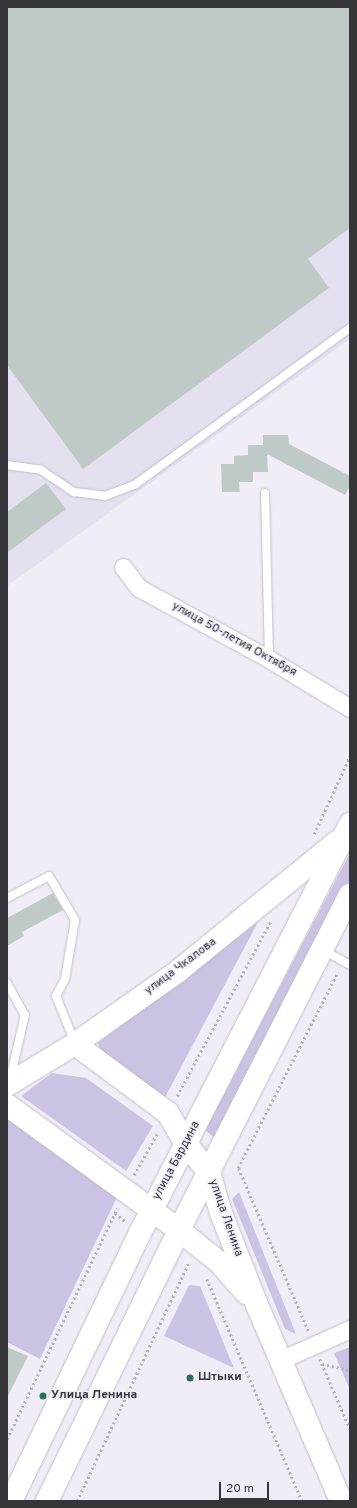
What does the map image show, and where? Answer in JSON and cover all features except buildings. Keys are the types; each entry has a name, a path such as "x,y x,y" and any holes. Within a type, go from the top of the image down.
{"main road":[{"name":"улица Чкалова","path":"8,1084 75,1044 177,972 347,830"},
{"name":"улица Бардина","path":"11,1501 152,1210 347,830"},
{"path":"47,1501 179,1230 350,895"},
{"name":"улица Ленина","path":"75,1044 168,1114 186,1144 209,1172 221,1213 257,1305 340,1501"},
{"name":"улица Ленина","path":"7,1105 179,1230 220,1263 257,1305"}],"street":[{"name":"улица 50-летия Октября","path":"123,567 139,588 269,659 350,708"},
{"path":"280,1360 350,1330"}],"lane":[{"path":"7,465 41,470 74,492 105,496 136,484 350,328"},
{"path":"265,493 269,659"},
{"path":"7,898 49,876 76,920 65,979 56,996 75,1044"},
{"path":"323,949 347,963"},
{"path":"7,983 25,1015 8,1084"}],"path":[{"path":"347,963 238,1168 350,1428"},
{"path":"77,1501 187,1263 192,1267"},
{"path":"202,1274 207,1278 302,1501"},
{"path":"322,1364 350,1370"}],"shaded area":[{"path":"7,7 350,7 350,339 7,586"},
{"path":"350,853 350,880 216,1139 205,1130"},
{"path":"258,922 162,1103 104,1062 98,1043"},
{"path":"52,1073 86,1078 153,1126 126,1171 21,1096"},
{"path":"7,1112 119,1193 40,1359 7,1342"},
{"path":"239,1192 296,1334 285,1329 232,1199"},
{"path":"189,1285 200,1286 234,1368 164,1336"},
{"path":"350,1347 350,1390 334,1353"}],"place":[{"name":"Штыки","path":"190,1378"},
{"name":"Улица Ленина","path":"43,1396"}]}
